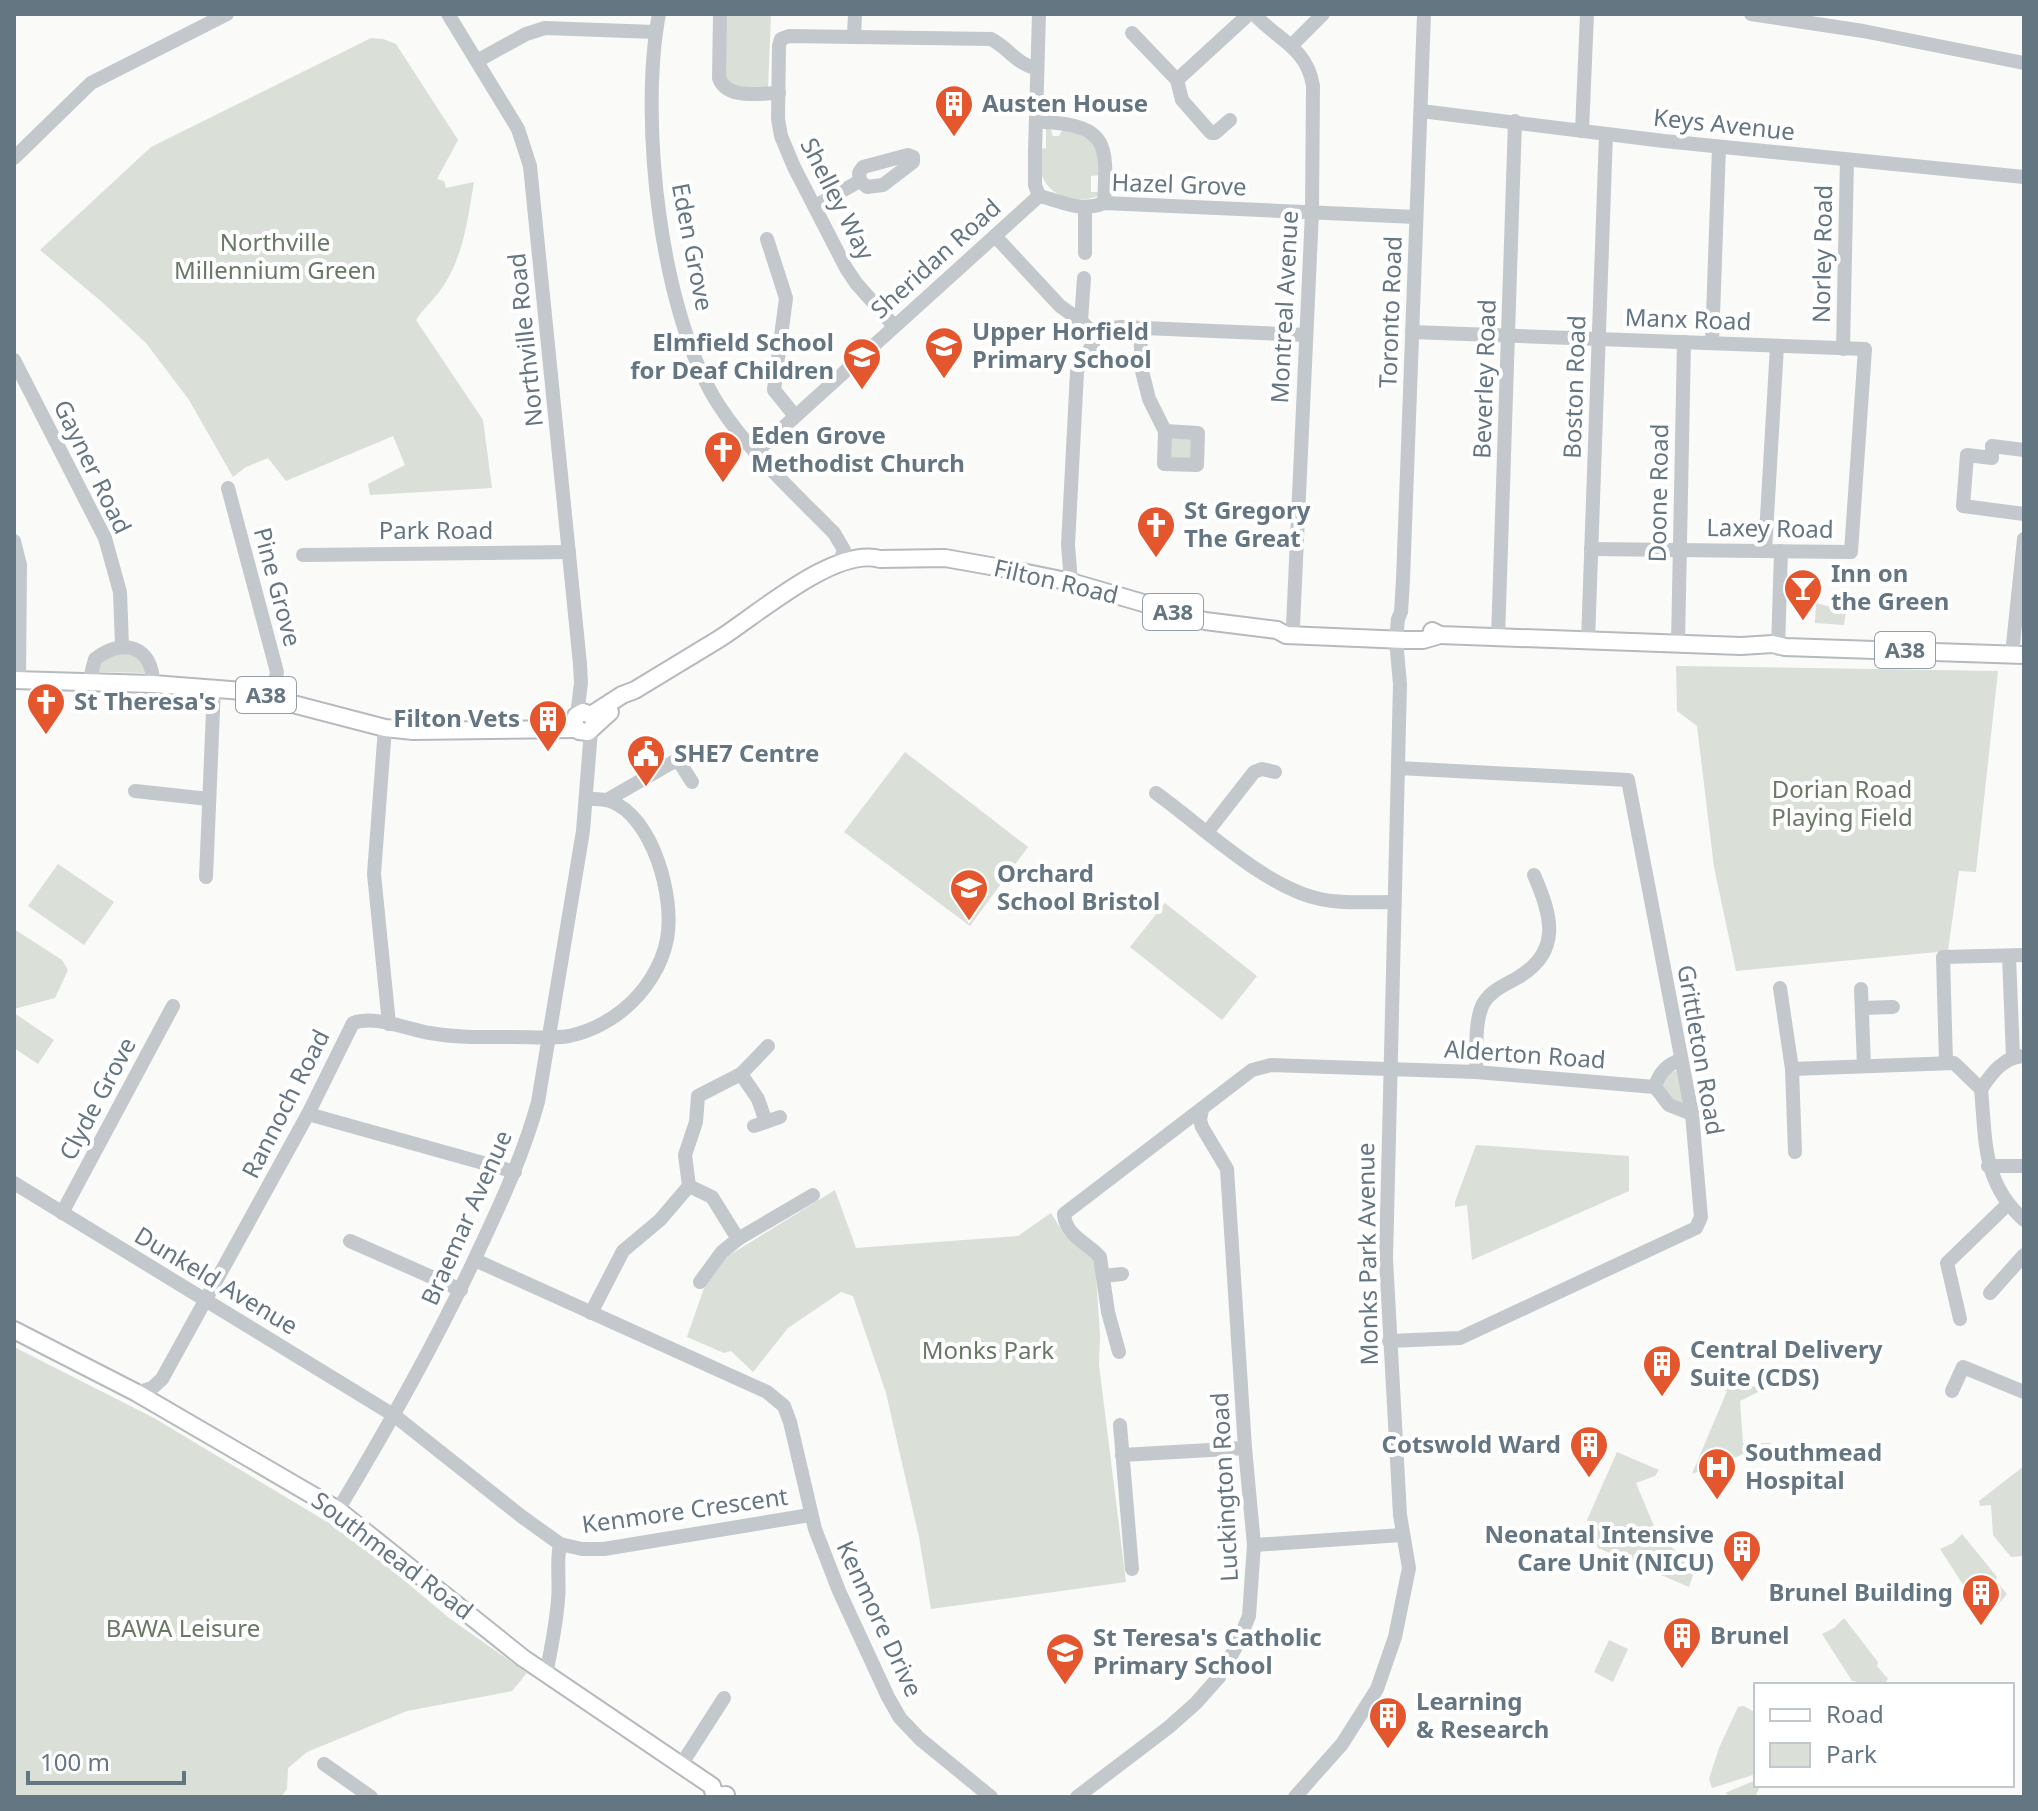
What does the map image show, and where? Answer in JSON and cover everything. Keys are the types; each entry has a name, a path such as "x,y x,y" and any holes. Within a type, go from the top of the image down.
{"main road":[{"name":"Filton Road","path":"810,580 873,564 876,558"},
{"name":"Filton Road","path":"584,722 820,571 839,564 876,558 945,558 1071,582 1205,621 1285,628 1401,636 1424,630 1440,635 1498,638 2018,655"},
{"name":"A38","path":"17,675 89,682 214,687 272,696 385,728 457,732 533,731 584,722"},
{"name":"Southmead Road","path":"14,1330 137,1393 338,1510 523,1658 722,1793"}],"street":[{"path":"14,158 91,83 227,14"},
{"name":"Northville Road","path":"448,14 518,129 530,166 584,722"},
{"name":"Eden Grove","path":"659,14 655,32 652,98 661,226 669,268 693,350 717,403 741,438 834,533 876,558"},
{"path":"720,14 719,78 723,86 730,92 779,93"},
{"path":"855,14 854,37 991,39 1018,63 1037,69"},
{"path":"1039,14 1035,185 1039,196"},
{"path":"1177,80 1251,14"},
{"name":"Montreal Avenue","path":"1251,14 1292,45 1309,70 1313,86 1312,212 1306,335 1285,628"},
{"path":"1292,45 1323,14"},
{"name":"Toronto Road","path":"1401,636 1398,619 1401,612 1424,14"},
{"path":"1582,131 1587,14"},
{"path":"1751,14 1863,31 2024,63"},
{"path":"477,61 526,34 545,28 655,32"},
{"path":"1132,33 1177,80 1182,100 1211,133 1230,120"},
{"name":"Shelley Way","path":"854,37 783,37 779,43 778,119 781,136 856,283 894,326"},
{"name":"Keys Avenue","path":"1421,111 1719,147 2024,177"},
{"name":"Beverley Road","path":"1498,638 1515,121"},
{"path":"1053,126 1082,126 1097,138 1106,163 1104,203"},
{"name":"Boston Road","path":"1588,641 1606,134"},
{"path":"1712,343 1719,147"},
{"name":"Norley Road","path":"1843,349 1847,160"},
{"path":"815,206 860,181"},
{"name":"Sheridan Road","path":"755,453 1039,196"},
{"name":"Hazel Grove","path":"1039,196 1067,206 1085,207 1104,203 1416,217"},
{"path":"1085,207 1085,253"},
{"path":"995,236 1060,306 1096,336"},
{"path":"767,239 786,298 774,390 795,416"},
{"path":"1081,321 1084,278"},
{"path":"1071,582 1068,545 1077,372 1080,362 1093,347 1096,336 1115,327 1306,335"},
{"path":"1140,328 1149,399 1165,431"},
{"name":"Manx Road","path":"1412,332 1865,349 1851,552"},
{"name":"Doone Road","path":"1678,644 1684,342"},
{"path":"1777,346 1773,551 1778,647"},
{"name":"Gayner Road","path":"14,360 105,538 120,592 122,646"},
{"path":"2024,450 1992,446 1992,458 1967,455 1963,506 2024,514"},
{"name":"Pine Grove","path":"228,488 277,672 272,696"},
{"path":"834,533 844,550 839,564"},
{"path":"2018,655 2024,539"},
{"path":"14,541 20,565 17,675"},
{"name":"Laxey Road","path":"1591,549 1851,552"},
{"name":"Park Road","path":"303,555 569,552"},
{"name":"Monks Park Avenue","path":"1295,1797 1342,1744 1377,1689 1395,1637 1409,1568 1402,1535 1386,1259 1400,676 1397,667 1401,636"},
{"path":"89,682 95,659 122,646 143,654 152,669 153,684"},
{"path":"191,861 206,869 214,687"},
{"name":"Braemar Avenue","path":"338,1510 395,1416 461,1290 515,1172 538,1102 583,831 590,764 584,722"},
{"path":"385,728 374,874 389,1024"},
{"path":"586,799 607,800 673,762 680,763 692,782"},
{"name":"Grittleton Road","path":"1389,1341 1460,1338 1696,1228 1701,1217 1692,1114 1628,780 1398,768"},
{"path":"1208,831 1254,772 1262,769 1275,772"},
{"path":"1156,793 1270,877 1308,896 1323,900 1394,902"},
{"path":"141,798 209,799"},
{"name":"Rannoch Road","path":"162,1379 308,1114 353,1023 389,1024 441,1035 550,1037 584,1032 622,1011 650,980 667,938 666,891 646,835 619,805 607,800"},
{"path":"1476,1072 1481,1008 1497,989 1531,970 1542,959 1547,947 1549,913 1534,875"},
{"path":"1950,1062 1943,957 2016,955 2019,1056 1995,1069 1981,1089 1988,1166 2007,1205 2024,1220"},
{"path":"1780,988 1792,1069 1795,1152"},
{"path":"1861,989 1864,1066"},
{"name":"Clyde Grove","path":"62,1213 173,1006"},
{"path":"1862,1008 1893,1007"},
{"path":"591,1313 623,1251 660,1220 689,1186 685,1155 696,1122 698,1096 741,1074 768,1046"},
{"path":"1681,1060 1666,1068 1658,1077 1655,1087 1669,1105 1692,1114"},
{"path":"1792,1069 1950,1062 1981,1089"},
{"name":"Alderton Road","path":"1202,1109 1247,1073 1271,1065 1476,1072 1655,1087"},
{"path":"741,1074 758,1099 767,1122"},
{"path":"1113,1345 1100,1257 1076,1239 1065,1223 1064,1214 1202,1109"},
{"name":"Luckington Road","path":"1077,1797 1196,1703 1219,1677 1249,1616 1254,1545 1227,1169 1202,1127 1202,1109"},
{"path":"308,1114 515,1172"},
{"path":"1988,1166 2024,1166"},
{"name":"Dunkeld Avenue","path":"14,1183 395,1416"},
{"path":"689,1186 712,1197 738,1239"},
{"path":"700,1282 722,1252 738,1239 813,1195"},
{"path":"1960,1319 1947,1263 2007,1205"},
{"path":"350,1241 461,1290"},
{"path":"1990,1293 2024,1255"},
{"name":"Kenmore Crescent","path":"395,1416 560,1544 582,1549 604,1549 810,1515 790,1422 784,1406 767,1392 475,1260"},
{"path":"1104,1276 1122,1274"},
{"path":"1952,1391 1963,1367 2024,1392"},
{"path":"137,1393 152,1388 162,1379"},
{"path":"162,1379 161,1393 167,1410"},
{"path":"1120,1425 1133,1559"},
{"path":"1122,1455 1245,1448"},
{"name":"Kenmore Drive","path":"810,1515 839,1591 900,1718 920,1739 991,1797"},
{"path":"1254,1545 1402,1535"},
{"path":"546,1674 557,1618 560,1544"},
{"path":"523,1658 549,1649"},
{"path":"681,1765 724,1698"},
{"path":"324,1764 371,1797"}],"green space":[{"path":"726,14 771,14 768,88 732,87 725,82"},
{"name":"Northville Millennium Green","path":"371,38 396,44 458,140 437,179 444,181 446,188 474,182 464,235 451,273 416,320 483,420 492,488 370,495 368,484 405,465 393,436 286,481 268,458 246,467 233,477 189,400 146,343 40,250 151,147"},
{"path":"1046,127 1050,127 1053,136 1059,136 1064,127 1098,144 1101,175 1091,176 1091,192 1099,192 1098,196 1082,199 1066,197 1046,183 1041,172 1040,149 1046,148"},
{"path":"1171,438 1193,439 1192,459 1170,458"},
{"path":"1816,603 1846,611 1844,625 1815,623"},
{"path":"112,652 137,654 148,673 95,672 98,664"},
{"name":"Dorian Road Playing Field","path":"1676,666 1998,671 1976,872 1959,871 1948,951 1736,971 1714,867 1697,726 1677,711"},
{"path":"905,752 1028,847 970,926 844,832"},
{"path":"58,864 114,902 84,945 28,906"},
{"path":"1165,903 1257,976 1222,1020 1130,947"},
{"path":"14,929 62,960 68,970 55,998 14,1009"},
{"path":"14,1013 54,1040 38,1064 14,1048"},
{"path":"1680,1070 1685,1106 1678,1106 1662,1087 1668,1076"},
{"path":"1476,1145 1629,1156 1629,1191 1472,1260 1467,1205 1455,1207 1455,1202"},
{"name":"Monks Park","path":"835,1190 856,1248 1018,1236 1051,1213 1065,1236 1095,1261 1099,1365 1126,1582 931,1609 919,1537 886,1393 853,1296 841,1292 788,1328 753,1372 731,1351 724,1353 687,1337 704,1288 728,1256"},
{"name":"BAWA Leisure","path":"14,1347 154,1418 329,1523 449,1618 527,1673 512,1691 407,1711 307,1752 288,1768 287,1789 281,1797 14,1797"},
{"path":"1722,1371 1762,1390 1740,1401 1743,1443 1772,1443 1692,1474 1727,1391 1701,1379"},
{"path":"1617,1452 1659,1470 1655,1476 1636,1483 1659,1538 1679,1554 1693,1575 1689,1587 1598,1548 1587,1520"},
{"path":"2024,1466 2024,1556 2011,1557 1993,1535 1991,1505 1980,1506 1979,1501"},
{"path":"1962,1534 2007,1594 1997,1606 1983,1611 1940,1549"},
{"path":"1844,1618 1878,1662 1877,1666 1888,1679 1885,1683 1852,1681 1822,1634"},
{"path":"1609,1640 1628,1649 1613,1682 1594,1672"},
{"path":"1744,1706 1754,1712 1754,1775 1712,1788 1709,1779 1738,1707"},
{"path":"1754,1781 1754,1787 1760,1787 1755,1797 1732,1797 1725,1793"}],"place":[{"name":"Austen House","path":"954,138"},
{"name":"Upper Horfield Primary School","path":"944,380"},
{"name":"Elmfield School for Deaf Children","path":"862,391"},
{"name":"Eden Grove Methodist Church","path":"723,484"},
{"name":"St Gregory The Great","path":"1156,559"},
{"name":"Inn on the Green","path":"1803,622"},
{"name":"St Theresa's","path":"46,736"},
{"name":"Filton Vets","path":"548,753"},
{"name":"SHE7 Centre","path":"646,788"},
{"name":"Orchard School Bristol","path":"969,922"},
{"name":"Central Delivery Suite (CDS)","path":"1662,1398"},
{"name":"Cotswold Ward","path":"1589,1479"},
{"name":"Southmead Hospital","path":"1717,1501"},
{"name":"Neonatal Intensive Care Unit (NICU)","path":"1742,1583"},
{"name":"Brunel Building","path":"1981,1627"},
{"name":"Brunel","path":"1682,1670"},
{"name":"St Teresa's Catholic Primary School","path":"1065,1686"},
{"name":"Learning & Research","path":"1388,1750"}]}
